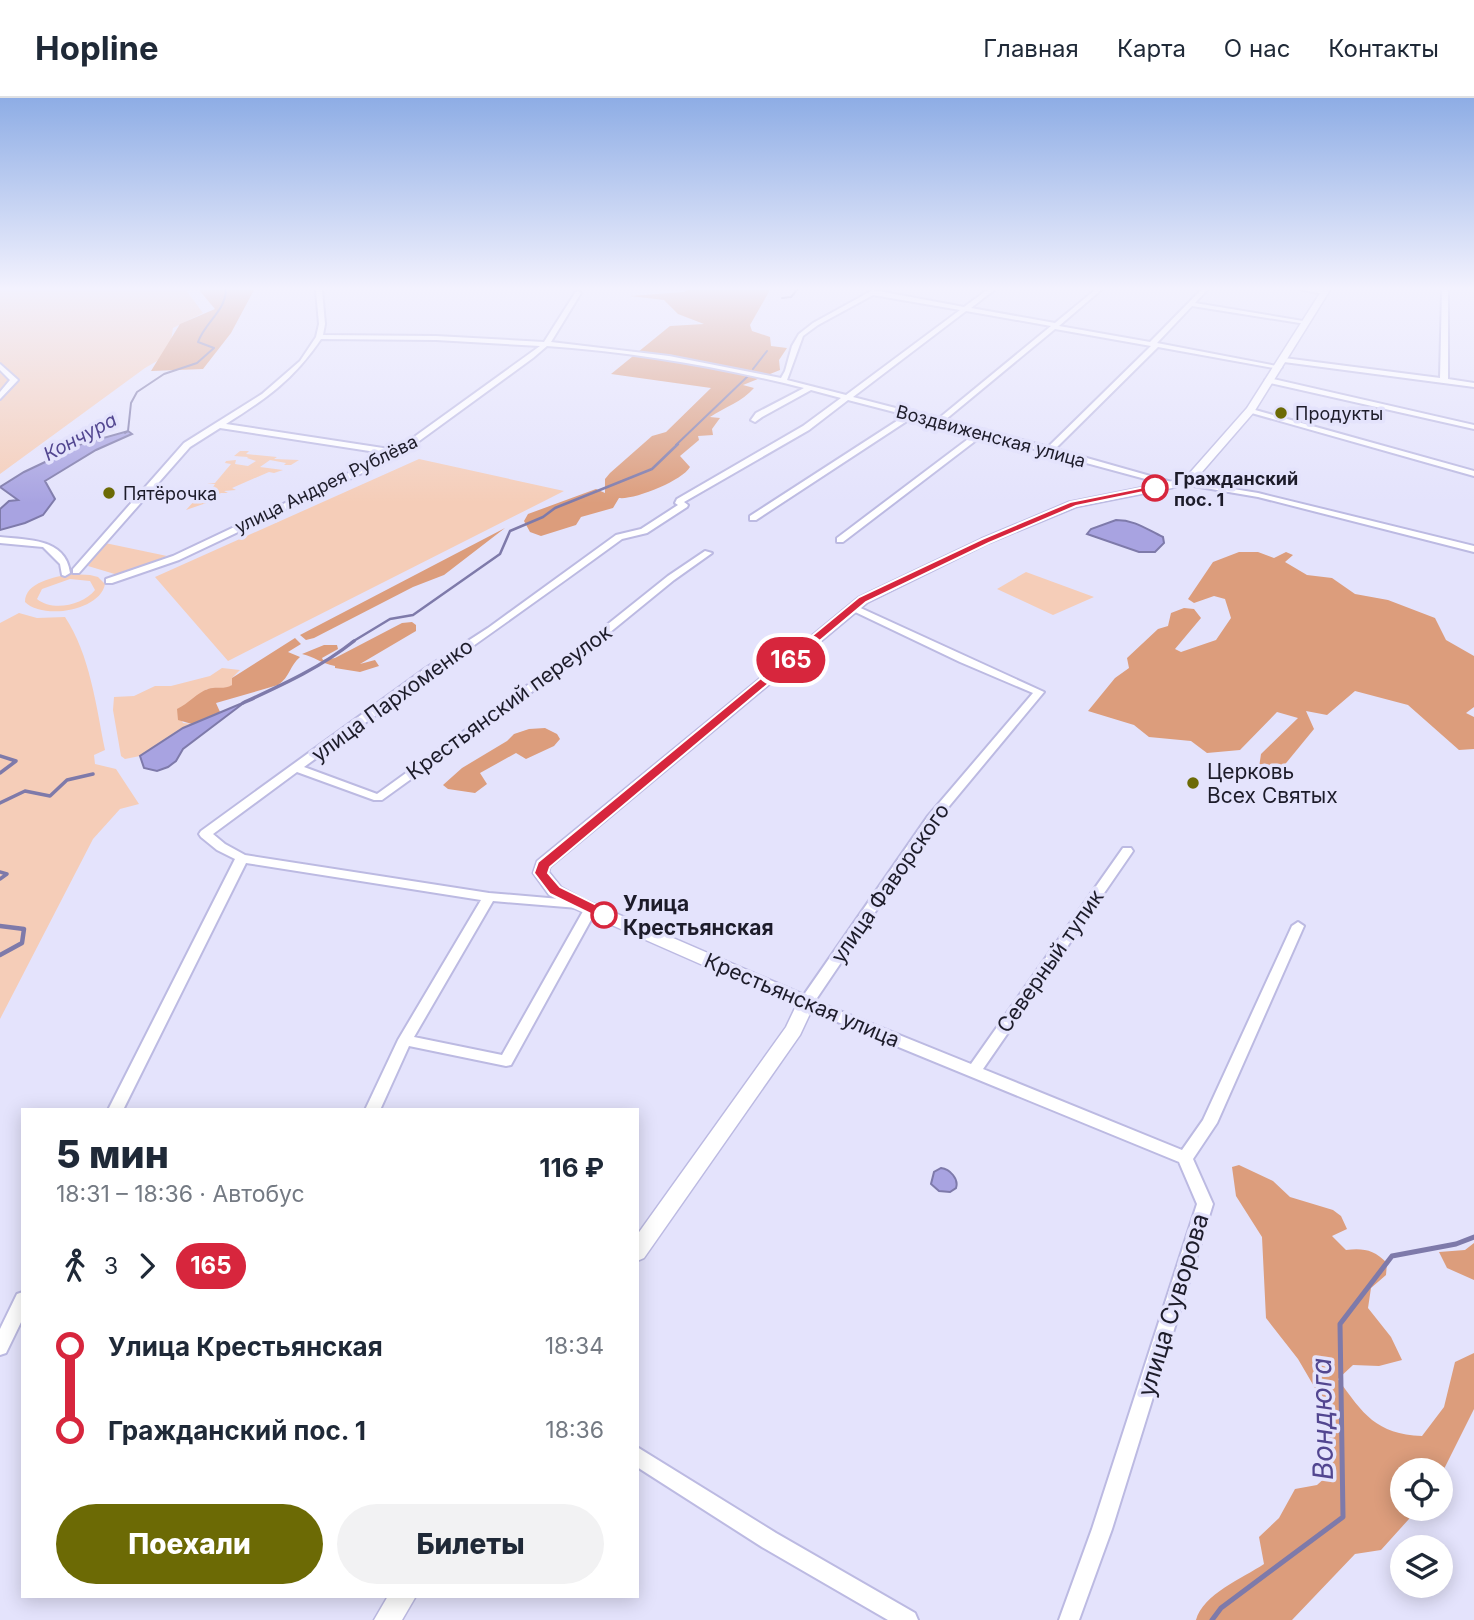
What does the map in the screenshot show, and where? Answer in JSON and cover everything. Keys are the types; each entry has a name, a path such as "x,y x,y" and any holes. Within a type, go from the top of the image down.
{"street":[{"path":"76,572 174,457 195,438 237,415 278,385 303,361"},
{"name":"улица Андрея Рублёва","path":"109,581 176,558 397,453 524,361"},
{"name":"Воздвиженская улица","path":"680,361 742,370 1050,450 1182,481 1258,495 1474,549"},
{"path":"783,381 788,375 791,361"},
{"name":"улица Пархоменко","path":"242,858 221,847 205,834 427,672 492,630 619,537 644,531 684,505 680,501 806,428 895,361"},
{"path":"940,421 1013,361"},
{"path":"1050,450 1137,361"},
{"path":"1268,361 1474,384"},
{"path":"1444,361 1444,380"},
{"path":"405,1040 506,1061 585,906 555,891 541,873 543,865 878,591 1073,504 1182,481 1251,410 1281,363"},
{"path":"0,366 14,380 0,397"},
{"path":"1269,380 1474,427"},
{"path":"755,420 810,388"},
{"path":"1251,410 1474,474"},
{"path":"753,517 911,415"},
{"path":"218,425 397,453"},
{"path":"840,540 982,432"},
{"path":"0,540 46,545 64,563 65,573"},
{"name":"Крестьянский переулок","path":"297,768 378,798 572,658 708,553"},
{"name":"улица Фаворского","path":"639,1249 794,1030 806,1003 932,819 1039,692 854,608"},
{"name":"Северный тупик","path":"973,1072 1128,851"},
{"path":"116,1108 242,858"},
{"name":"Крестьянская улица","path":"242,858 489,897 585,906 806,1003 1185,1158"},
{"path":"373,1108 405,1040 489,897"},
{"path":"1185,1158 1209,1123 1298,926"},
{"name":"улица Суворова","path":"1069,1620 1102,1529 1205,1204 1185,1158"},
{"path":"0,1347 21,1303"},
{"path":"639,1457 769,1540 908,1620"},
{"path":"387,1620 402,1598"}],"shaded area":[{"path":"0,361 157,361 145,368 0,474"},
{"path":"157,361 209,361 203,369 151,371"},
{"path":"627,361 779,361 780,370 743,385 754,388 739,401 710,417 720,418 712,429 713,435 698,436 699,440 680,456 690,467 678,478 646,493 619,498 613,508 581,517 576,525 541,536 530,532 524,521 528,514 596,489 605,493 605,479 610,473 652,436 666,432 711,388 611,374"},
{"path":"128,431 132,434 96,450 45,481 55,499 43,515 0,530 0,509 9,501 18,500 0,487 62,454 64,449"},
{"path":"240,451 249,451 246,454 299,460 291,465 284,465 286,463 270,460 260,467 283,470 269,472 232,488 236,490 224,491 228,493 208,499 212,501 186,510 196,499 203,499 211,489 206,487 213,487 215,484 207,484 215,483 231,464 225,463 226,461 236,460 235,464 248,466 256,461 248,457 234,456"},
{"path":"419,459 564,491 228,661 155,577"},
{"path":"1116,520 1129,522 1163,537 1164,543 1155,552 1139,552 1087,534 1091,529"},
{"path":"505,528 444,575 413,587 314,638 306,640 300,635"},
{"path":"105,543 167,556 118,575 88,566"},
{"path":"1239,552 1258,552 1274,558 1286,552 1293,555 1285,562 1307,575 1332,578 1355,594 1388,600 1435,618 1446,640 1474,656 1474,707 1466,713 1474,717 1474,749 1459,750 1408,705 1355,691 1327,715 1306,711 1314,729 1273,779 1257,781 1261,754 1298,718 1277,712 1240,750 1207,753 1191,741 1149,737 1134,725 1088,711 1115,678 1129,668 1127,658 1158,629 1168,626 1171,613 1184,608 1194,609 1201,618 1175,649 1181,652 1216,640 1231,618 1225,599 1214,596 1194,603 1188,599 1213,562"},
{"path":"1026,572 1094,597 1053,615 997,589"},
{"path":"71,574 98,577 105,584 101,593 93,601 70,610 44,611 25,602 26,595 35,585","holes":["70,579 90,581 95,590 76,603 59,606 37,599 42,589"]},
{"path":"19,613 37,618 65,617 81,647 95,698 105,750 94,755 95,764 116,769 139,804 120,809 93,839 0,1019 0,623"},
{"path":"412,622 416,625 416,631 360,664 375,660 379,666 360,672 335,668 302,654 324,645 337,645 338,649 322,658 335,658 402,623"},
{"path":"295,638 301,644 288,652 300,657 278,685 216,703 220,712 192,724 178,720 177,709 204,691 232,685 232,678"},
{"path":"222,668 240,670 232,678 232,685 228,688 207,689 180,710 178,713 183,723 192,724 140,756 125,759 121,756 113,710 114,697 134,696 155,686 171,686 210,676"},
{"path":"245,702 183,749 176,761 168,767 157,771 144,768 140,756 183,728"},
{"path":"545,728 557,734 560,739 554,746 526,759 516,753 480,773 487,784 475,793 448,789 443,785 462,768 514,734"},
{"path":"1239,1165 1273,1181 1290,1197 1333,1210 1341,1216 1347,1229 1332,1236 1346,1250 1368,1251 1387,1263 1386,1275 1371,1288 1368,1308 1391,1337 1402,1360 1379,1366 1353,1365 1338,1379 1372,1420 1393,1431 1422,1436 1444,1407 1455,1362 1474,1353 1474,1409 1450,1458 1390,1458 1390,1521 1407,1521 1395,1535 1390,1535 1390,1540 1381,1550 1355,1554 1292,1620 1196,1620 1200,1611 1215,1595 1264,1564 1259,1537 1279,1518 1295,1489 1317,1485 1335,1469 1323,1442 1336,1424 1298,1359 1266,1318 1262,1237 1236,1196 1232,1167"},
{"path":"941,1168 955,1178 956,1188 950,1192 939,1191 931,1184 934,1172"},
{"path":"1474,1243 1474,1280 1447,1268 1439,1252 1465,1250"}],"waterway":[{"name":"Кончура","path":"125,433 128,431 131,403 137,392 164,374 199,361"},
{"path":"753,369 759,361"},
{"path":"676,445 748,376"},
{"path":"352,642 390,619 413,615 500,554 510,531 543,517 555,508 652,469 678,444"},
{"path":"243,703 314,668 354,641"},
{"name":"Кончура","path":"0,756 16,761 0,773"},
{"path":"0,803 25,791 50,796 67,780 93,774"},
{"name":"Кончура","path":"0,872 7,874 0,879"},
{"name":"Кончура","path":"0,926 24,929 22,943 0,955"},
{"name":"Вондюга","path":"1212,1620 1221,1608 1343,1517 1340,1324 1392,1256 1456,1244 1474,1237"}],"bus line":[{"name":"165","path":"604,915 555,891 541,873 543,865 863,600 985,541 1073,504 1113,494 1155,488"}],"place":[{"name":"Продукты","path":"1281,413"},
{"name":"Гражданский пос. 1","path":"1155,488"},
{"name":"Пятёрочка","path":"109,493"},
{"name":"Церковь Всех Святых","path":"1193,783"},
{"name":"Улица Крестьянская","path":"604,915"}]}
